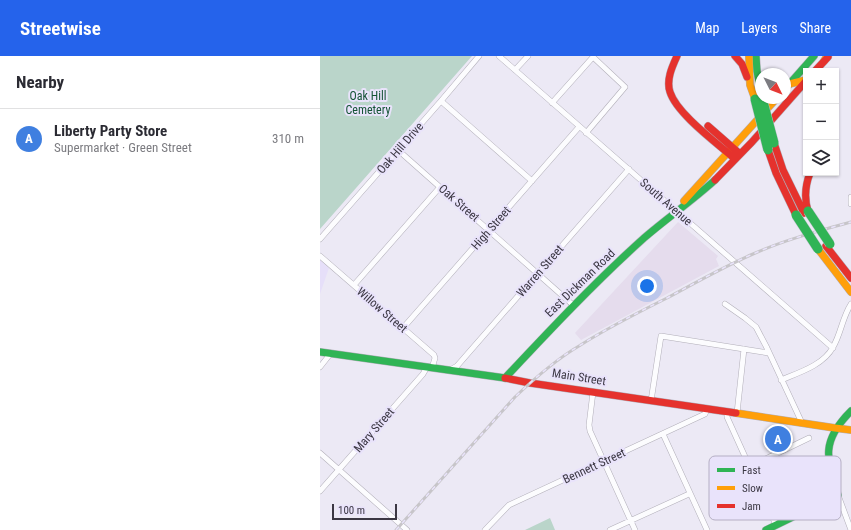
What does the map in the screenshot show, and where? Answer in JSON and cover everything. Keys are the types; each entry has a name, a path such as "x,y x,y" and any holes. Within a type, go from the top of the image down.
{"main road":[{"path":"677,56 670,74 670,92 673,98 684,112 734,153"},
{"path":"684,56 678,65 674,77 674,88 678,97 684,106 734,153"},
{"path":"735,56 742,64 750,84 755,91"},
{"path":"749,56 750,84"},
{"path":"756,56 757,68"},
{"path":"791,82 814,56"},
{"path":"818,68 826,58"},
{"path":"791,86 803,82"},
{"name":"East Dickman Road","path":"505,378 573,305 644,238 676,211 688,195 734,153 803,84"},
{"path":"761,104 776,174 827,248 850,286"},
{"name":"East Dickman Road","path":"734,153 772,104"},
{"path":"809,176 805,189 806,202 803,213 827,248 850,286"},
{"name":"Main Street","path":"320,352 851,430"},
{"path":"828,456 829,444 835,428 851,411"},
{"path":"766,530 786,520"}],"street":[{"name":"Oak Hill Drive","path":"320,238 479,56"},
{"name":"South Avenue","path":"499,56 833,348"},
{"path":"515,70 528,56"},
{"path":"552,103 593,57 626,87 586,133"},
{"path":"441,101 532,181"},
{"name":"High Street","path":"403,328 579,127"},
{"name":"Oak Street","path":"398,150 573,305"},
{"name":"Warren Street","path":"449,371 457,366 628,170"},
{"path":"354,285 440,187"},
{"path":"851,197 851,204"},
{"name":"Willow Street","path":"320,256 434,355 435,363 429,368"},
{"path":"725,304 756,327 802,423"},
{"path":"781,380 817,363 833,348 842,322 851,304"},
{"path":"651,401 661,336 769,353"},
{"path":"737,413 744,349"},
{"path":"320,367 331,353"},
{"name":"Mary Street","path":"320,491 429,368"},
{"path":"593,392 589,425 590,431 635,530"},
{"name":"Bennett Street","path":"485,530 509,505 705,414 707,409"},
{"path":"727,412 727,417 745,456"},
{"path":"663,434 689,494 707,530"},
{"path":"772,456 809,438"},
{"path":"320,453 407,530"},
{"path":"610,530 689,494"},
{"path":"841,503 851,530"},
{"path":"774,520 776,525"}],"shaded area":[{"path":"678,222 718,256 716,259 719,266 581,340 575,333"},
{"path":"320,260 329,268 320,294"}],"green space":[{"name":"Oak Hill Cemetery","path":"320,56 472,56 320,229"},
{"path":"550,518 555,530 525,530"}],"railway":[{"path":"396,530 515,397 570,351 622,321 742,259 789,240 851,222"}],"traffic: fast":[{"path":"756,56 757,68"},
{"path":"791,82 814,56"},
{"path":"756,104 768,150"},
{"path":"764,104 774,143"},
{"path":"505,378 573,306 644,238 715,180"},
{"path":"808,211 830,244"},
{"path":"796,215 818,249"},
{"path":"320,352 505,378"},
{"path":"829,456 831,441 835,431 851,411"},
{"path":"766,530 787,520"}],"traffic: slow":[{"path":"749,56 750,85 755,99"},
{"path":"824,61 827,56"},
{"path":"791,84 803,81"},
{"path":"684,201 772,104"},
{"path":"818,249 851,292"},
{"path":"736,413 835,428"},
{"path":"835,428 851,430"}],"traffic: jam":[{"path":"677,56 669,78 670,92 674,101 698,128 735,159"},
{"path":"735,56 742,64 747,77"},
{"path":"818,68 828,57"},
{"path":"715,180 752,142 803,84"},
{"path":"708,126 740,154"},
{"path":"774,143 783,170 804,213"},
{"path":"768,150 776,173 796,215"},
{"path":"808,211 806,192 809,176"},
{"path":"826,246 851,278"},
{"path":"505,378 736,413"}],"place":[{"name":"Liberty Party Store","path":"778,439"}]}
